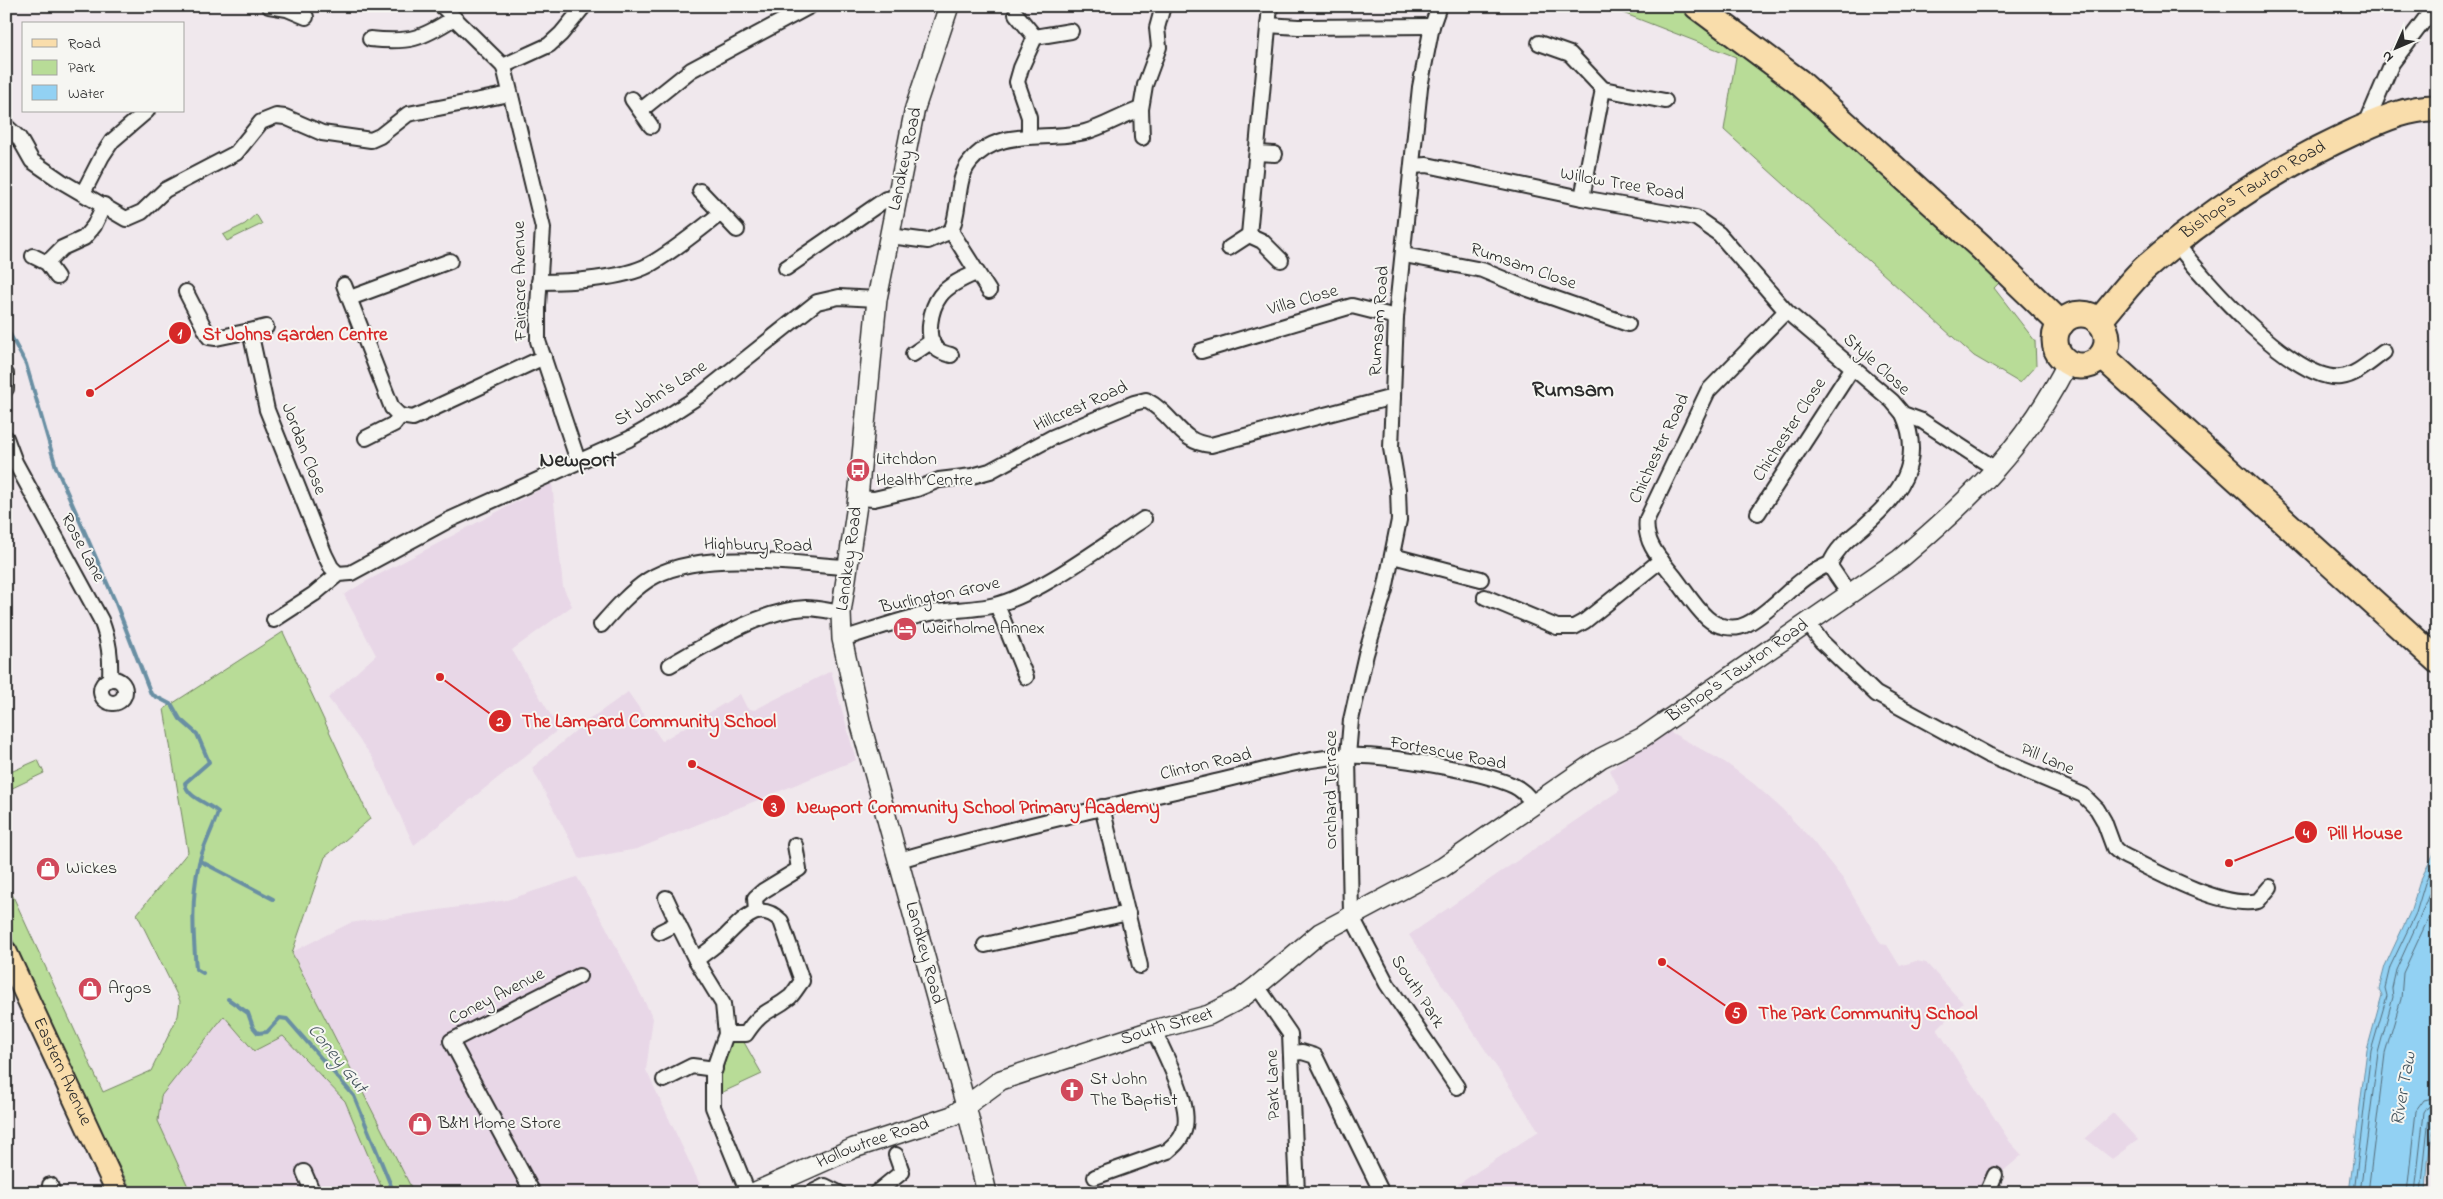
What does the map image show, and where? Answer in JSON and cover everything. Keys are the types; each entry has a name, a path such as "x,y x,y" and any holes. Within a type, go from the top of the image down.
{"highway":[{"path":"1697,6 1799,82 1980,246 2061,324"},
{"name":"Bishop's Tawton Road","path":"2099,320 2142,271 2176,243 2291,163 2371,124 2405,112 2437,108"},
{"path":"2083,314 2099,320 2104,327 2107,342 2102,356 2096,361 2082,366 2068,362 2057,349 2056,332 2061,324 2067,318 2083,314"},
{"path":"2102,356 2437,660"}],"main road":[{"name":"Landkey Road","path":"949,6 915,108 878,299 858,498 846,567 841,613 842,640 869,756 966,1106 988,1193"},
{"name":"Bishop's Tawton Road","path":"1351,915 1442,868 1601,758 1643,737 1807,622 1883,572 1940,527 1997,470 2050,398 2068,362"},
{"name":"South Street","path":"966,1106 1001,1080 1154,1030 1209,1016 1257,986 1320,932 1351,915"},
{"name":"Eastern Avenue","path":"6,952 118,1193"},
{"name":"Hollowtree Road","path":"753,1193 854,1148 952,1116 966,1106"}],"street":[{"path":"269,6 288,8 306,17"},
{"path":"6,126 20,138 32,161 61,181 126,219 132,218 142,212 165,190 236,153 261,122 276,116 286,117 322,132 370,140 380,136 408,114 509,90 502,66 442,6"},
{"path":"502,66 548,45 561,34 584,6"},
{"path":"641,110 691,70 810,6"},
{"path":"1142,138 1142,109 1145,84 1160,47 1158,28 1163,6"},
{"path":"1249,235 1250,206 1257,153 1270,6"},
{"name":"Rumsam Road","path":"1370,638 1393,556 1399,520 1398,489 1391,448 1396,317 1420,87 1432,26 1439,6"},
{"path":"2371,124 2370,117 2392,63 2435,6"},
{"path":"1016,14 1035,37"},
{"path":"370,39 398,42 428,34 454,18"},
{"path":"1268,25 1432,26"},
{"path":"1035,37 1071,31"},
{"path":"1029,136 1030,117 1017,82 1020,68 1035,37"},
{"path":"1539,43 1570,54 1602,94 1665,101"},
{"name":"Fairacre Avenue","path":"509,90 543,228 538,341 578,461"},
{"path":"1582,198 1602,94"},
{"path":"632,98 651,126"},
{"path":"890,236 928,241 951,231 956,221 961,182 969,162 986,147 1003,140 1029,136 1059,137 1087,132 1142,109"},
{"path":"83,193 112,141 146,112"},
{"path":"1257,153 1275,154"},
{"name":"Willow Tree Road","path":"1413,166 1427,165 1582,198 1696,218 1719,234 1786,311"},
{"path":"700,191 737,230"},
{"path":"786,268 886,198 898,198"},
{"path":"47,263 62,248 84,238 94,226 104,205"},
{"path":"540,282 576,280 630,272 648,265 721,213"},
{"path":"951,231 988,291"},
{"path":"1229,248 1249,235"},
{"path":"1249,235 1262,241 1281,260"},
{"path":"2176,243 2196,270 2248,323 2308,370 2324,376 2341,377 2354,372 2384,352"},
{"name":"Rumsam Close","path":"1404,254 1482,270 1528,289 1628,324"},
{"path":"33,256 47,263 57,277"},
{"path":"350,298 450,261"},
{"path":"952,355 937,349 932,341 931,315 940,296 960,280 976,273"},
{"path":"344,285 392,408 400,416 413,418 544,357"},
{"path":"186,292 209,337 216,338 266,327"},
{"name":"St John's Lane","path":"274,620 314,594 338,574 351,573 449,520 629,439 677,411 699,396 817,302 839,297 878,299"},
{"name":"Villa Close","path":"1201,351 1352,306 1396,317"},
{"name":"Style Close","path":"1786,311 1853,367 1903,414 1922,421 1997,470"},
{"name":"Chichester Road","path":"1786,311 1708,391 1647,519 1646,530 1649,541 1661,560 1707,618 1720,626 1734,628 1747,624 1816,570 1830,564 1840,546 1890,501 1902,484 1912,455 1910,434 1903,414"},
{"name":"Jordan Close","path":"250,331 267,410 330,567 338,574"},
{"path":"913,354 932,341"},
{"path":"1221,344 1226,358"},
{"name":"Chichester Close","path":"1758,514 1853,367"},
{"path":"6,374 6,389"},
{"name":"Hillcrest Road","path":"858,498 874,500 918,489 939,480 972,476 990,471 1053,437 1134,403 1146,400 1158,406 1173,420 1186,438 1198,444 1211,445 1393,397"},
{"path":"366,438 394,424 400,416"},
{"name":"Rose Lane","path":"6,438 14,462 101,620 108,639 111,659 110,679"},
{"name":"Burlington Grove","path":"842,640 931,613 997,605 1039,586 1144,519"},
{"path":"1393,556 1481,579"},
{"name":"Highbury Road","path":"601,625 622,601 648,580 671,569 720,560 846,567"},
{"path":"1485,597 1557,627 1574,627 1661,560"},
{"path":"1830,564 1849,594"},
{"path":"997,605 1026,677"},
{"path":"670,665 706,644 781,612 807,608 841,613"},
{"name":"Pill Lane","path":"1807,622 1821,641 1876,694 1988,755 2083,795 2097,809 2104,821 2114,848 2121,854 2192,887 2237,902 2258,900 2270,887"},
{"name":"Orchard Terrace","path":"1351,915 1348,756 1351,720 1370,638"},
{"name":"Fortescue Road","path":"1348,756 1430,766 1494,779 1525,793 1534,804"},
{"name":"Clinton Road","path":"899,860 984,836 1102,807 1289,766 1348,756"},
{"path":"1102,807 1140,966"},
{"path":"756,912 755,898 799,869 795,845"},
{"path":"666,898 696,960 723,1004 726,1034 715,1068 714,1107 728,1148 748,1193"},
{"path":"696,960 725,937 741,920 756,912 766,912 781,921 802,981 790,997 766,1010 754,1021 746,1034 726,1034"},
{"path":"985,945 1128,913"},
{"name":"South Park","path":"1351,915 1387,984 1457,1087"},
{"path":"660,932 672,926 679,926"},
{"name":"Coney Avenue","path":"533,1193 450,1041 579,976"},
{"name":"Park Lane","path":"1257,986 1290,1034 1293,1053 1296,1193"},
{"path":"1095,1177 1168,1151 1178,1143 1184,1132 1186,1114 1181,1096 1154,1030"},
{"path":"1293,1053 1315,1056 1380,1189"},
{"path":"664,1080 692,1066 715,1068"},
{"path":"876,1193 902,1172 896,1155"},
{"path":"304,1172 313,1193"},
{"path":"1987,1193 1995,1175"},
{"path":"810,1193 825,1186 839,1193"}],"shaded area":[{"path":"552,483 563,587 572,606 512,650 559,729 414,845 373,758 328,698 376,655 344,595 363,583"},
{"path":"831,671 856,760 637,849 580,859 532,768 587,721 628,692 662,741 740,694 747,708 754,710"},
{"path":"1665,729 1726,763 1754,784 1782,809 1810,838 1843,879 1881,944 1887,945 1900,966 1916,961 1926,963 1963,1003 1937,1029 2010,1142 2022,1155 1978,1193 1445,1193 1539,1131 1409,935 1620,790 1610,770"},
{"path":"577,877 605,925 653,1018 646,1070 704,1193 154,1193 153,1155 161,1096 201,1023 292,952 350,923 507,900"},
{"path":"2113,1113 2138,1140 2112,1159 2085,1138"}],"green space":[{"path":"1605,6 1678,6 1763,67 2001,281 1994,288 2035,341 2036,365 2020,383 1974,356 1724,130 1736,57"},
{"path":"256,214 262,224 227,241 223,235 245,224"},
{"path":"283,632 370,819 325,857 292,953 414,1193 384,1193 345,1101 283,1036 254,1051 224,1016 161,1096 158,1121 191,1193 133,1193 88,1106 6,925 6,881 103,1092 151,1071 178,1016 180,1001 137,914 188,852 164,709"},
{"path":"38,760 44,773 6,791 6,774"},
{"path":"741,1037 762,1074 721,1093 718,1078 730,1041"}],"water":[{"name":"River Taw","path":"2437,847 2437,1106 2428,1161 2426,1193 2349,1193 2367,1050 2382,995 2379,989 2385,966 2411,910 2420,881"}],"waterway":[{"path":"6,327 26,364 56,467 115,601 151,694 172,705 180,719 197,734 209,762 185,783 193,796 218,812 196,876 194,902 196,969 203,973"},
{"path":"200,861 273,899"},
{"name":"Coney Gut","path":"228,999 248,1013 253,1027 258,1033 267,1032 280,1018 287,1019 354,1096 394,1193"}],"place":[{"name":"St Johns Garden Centre","path":"90,393"},
{"name":"Litchdon Health Centre","path":"858,470"},
{"name":"Weirholme Annex","path":"905,629"},
{"name":"The Lampard Community School","path":"440,677"},
{"name":"Newport Community School Primary Academy","path":"692,764"},
{"name":"Pill House","path":"2229,863"},
{"name":"Wickes","path":"48,869"},
{"name":"The Park Community School","path":"1662,962"},
{"name":"Argos","path":"90,989"},
{"name":"St John The Baptist","path":"1072,1090"},
{"name":"B&M Home Store","path":"420,1124"}],"district":[{"name":"Rumsam","path":"1573,391"},
{"name":"Newport","path":"578,461"}]}
